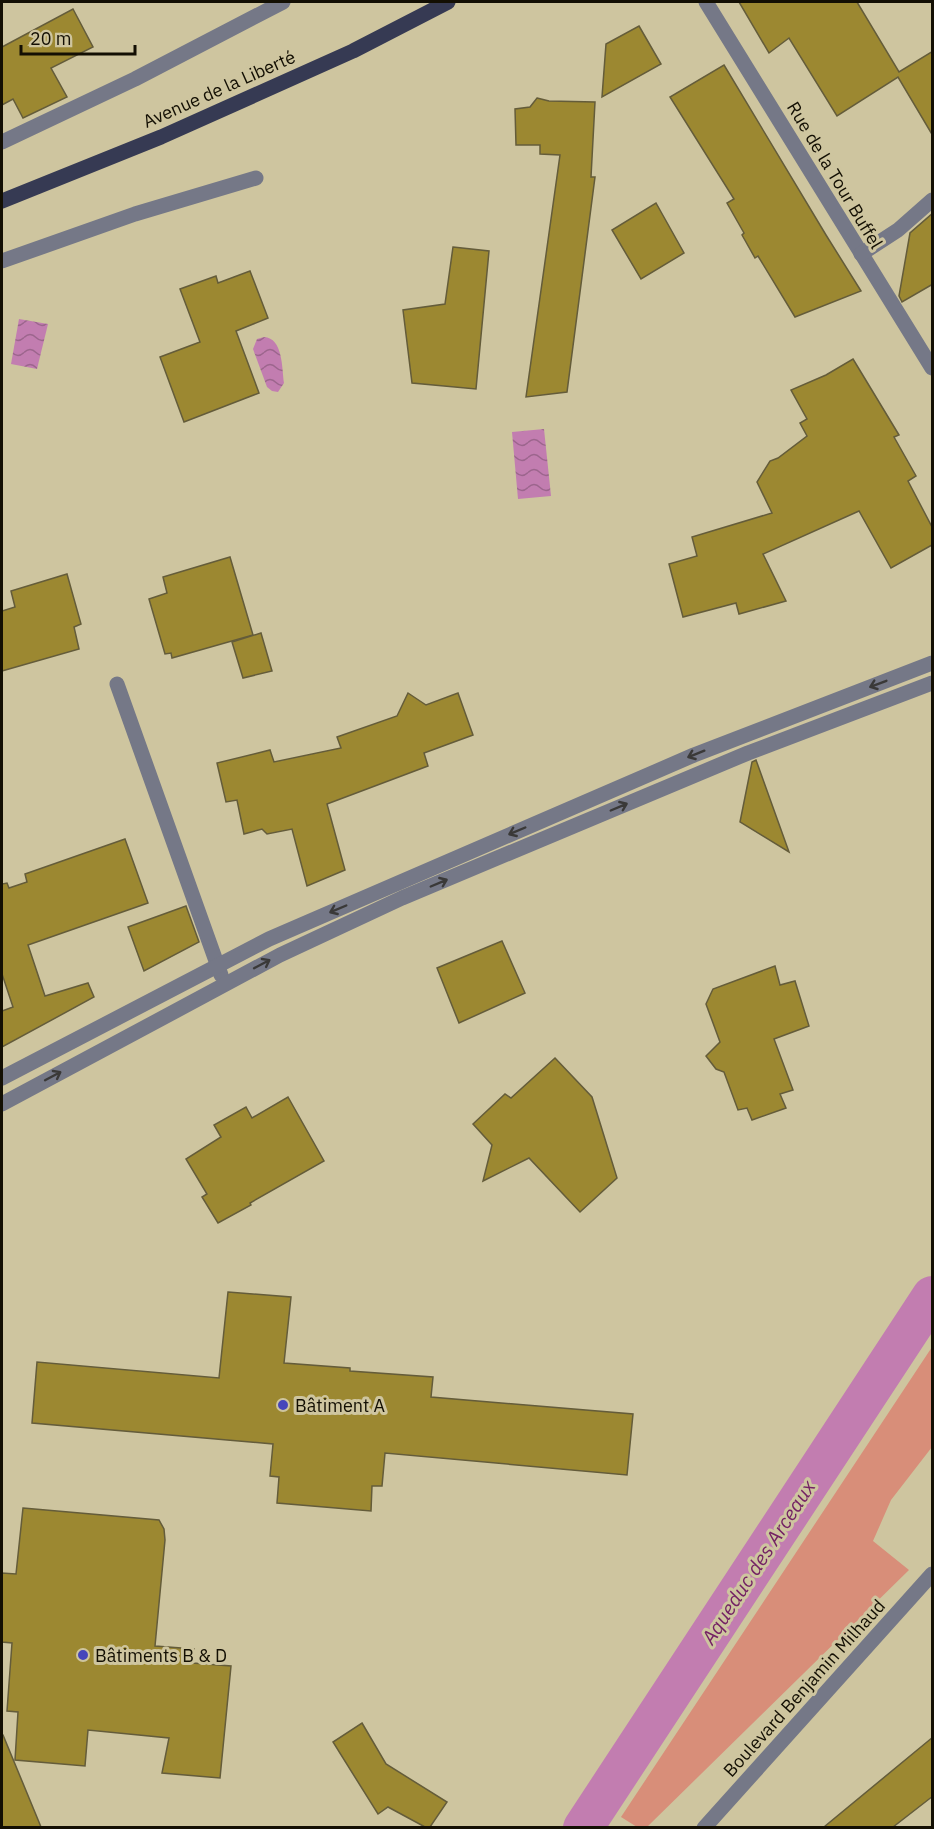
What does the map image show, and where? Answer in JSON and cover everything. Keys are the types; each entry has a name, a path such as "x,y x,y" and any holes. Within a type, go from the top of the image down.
{"main road":[{"name":"Avenue de la Liberté","path":"2,201 182,127 353,51 448,2"}],"street":[{"path":"2,142 135,79 283,2"},
{"name":"Rue de la Tour Buffel","path":"706,2 933,368"},
{"path":"2,261 135,214 256,178"},
{"path":"861,254 898,230 933,200"},
{"path":"2,1078 280,934 694,755 933,663"},
{"path":"2,1104 280,955 402,898 748,753 933,683"},
{"path":"117,684 225,984"},
{"name":"Boulevard Benjamin Milhaud","path":"704,1827 932,1577"}],"shaded area":[{"path":"932,1347 932,1447 891,1500 873,1541 909,1570 647,1827 637,1827 621,1817"}],"water":[{"path":"19,319 48,324 37,369 11,364"},
{"path":"264,337 275,342 282,362 284,383 278,392 267,387 253,349 257,339"},
{"path":"544,429 551,496 518,499 512,432"}],"building":[{"path":"739,2 857,2 899,72 933,51 933,136 898,77 837,116 789,38 769,53"},
{"path":"73,9 93,47 51,68 67,97 23,118 13,99 2,105 2,47"},
{"path":"639,26 661,64 602,97 606,44"},
{"path":"724,65 861,291 795,317 758,256 755,258 727,203 734,199 670,97"},
{"path":"537,98 549,101 595,102 591,177 595,177 567,392 526,397 560,155 540,154 540,145 516,145 515,109 530,107"},
{"path":"656,203 684,253 641,279 612,230"},
{"path":"933,213 933,284 902,302 899,296 910,233"},
{"path":"453,247 489,251 476,389 412,383 403,310 445,304"},
{"path":"250,271 268,318 236,331 259,393 184,422 160,357 200,342 180,289 216,276 218,283"},
{"path":"853,359 899,435 894,437 916,476 908,481 932,527 932,545 891,568 859,511 763,554 786,601 739,614 736,603 683,617 669,564 697,556 692,537 772,513 757,482 770,461 778,458 807,436 800,423 807,419 791,390 826,375"},
{"path":"230,557 253,635 172,658 171,653 165,654 149,599 167,593 163,577"},
{"path":"67,574 81,624 74,627 79,649 2,671 2,611 15,607 11,591"},
{"path":"261,633 272,671 243,678 232,642"},
{"path":"408,693 426,705 458,693 473,735 424,753 428,766 327,804 345,870 307,886 292,829 267,834 262,829 244,834 237,800 226,802 217,763 270,750 274,762 341,748 337,737 397,716"},
{"path":"756,760 789,852 740,822 752,762"},
{"path":"125,839 148,903 28,945 45,996 88,983 94,997 2,1047 2,1011 13,1007 2,974 2,884 7,883 9,888 27,882 25,874"},
{"path":"186,906 199,942 144,971 128,927"},
{"path":"502,941 525,993 459,1023 437,968"},
{"path":"775,966 780,985 795,981 809,1026 774,1039 793,1090 780,1094 786,1108 752,1120 747,1108 738,1110 724,1072 716,1069 706,1056 720,1042 706,1004 713,989"},
{"path":"555,1058 592,1097 617,1178 580,1212 529,1158 483,1181 492,1145 473,1124 505,1094 511,1098"},
{"path":"288,1097 324,1161 218,1223 202,1197 207,1194 186,1159 221,1137 214,1125 246,1107 252,1118"},
{"name":"Bâtiment A","path":"228,1292 291,1297 284,1363 433,1377 431,1397 633,1414 627,1475 385,1453 382,1486 372,1486 371,1511 277,1503 279,1477 270,1476 273,1444 32,1423 37,1362 219,1378"},
{"name":"Bâtiments B & D","path":"23,1508 159,1520 164,1529 165,1540 155,1646 194,1649 193,1663 231,1666 220,1778 162,1773 169,1738 88,1730 85,1766 15,1760 18,1712 7,1711 12,1643 2,1642 2,1573 16,1574"},
{"path":"362,1723 386,1764 447,1802 430,1827 425,1827 388,1807 378,1814 333,1742"},
{"path":"3,1735 41,1827 2,1827"},
{"path":"933,1737 933,1796 893,1827 824,1827"}],"waterway":[{"name":"Aqueduc des Arceaux","path":"583,1828 932,1296"}],"place":[{"name":"Bâtiment A","path":"283,1405"},
{"name":"Bâtiments B & D","path":"83,1655"}]}
